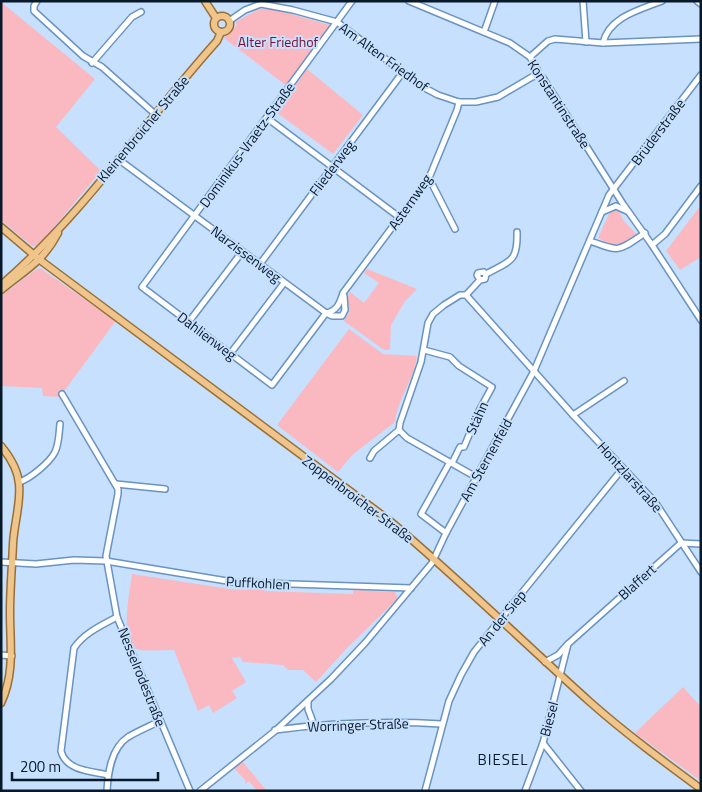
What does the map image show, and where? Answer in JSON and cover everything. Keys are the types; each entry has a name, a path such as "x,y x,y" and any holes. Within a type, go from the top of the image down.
{"main road":[{"path":"205,1 216,18"},
{"path":"224,16 229,21 228,28 221,32 217,30 214,26 216,18 224,16"},
{"name":"Kleinenbroicher Straße","path":"37,257 56,238 63,224 217,41 221,32"},
{"name":"Zoppenbroicher Straße","path":"1,227 37,257 346,488 435,558 545,662 632,737 701,789"},
{"path":"1,285 37,257"},
{"path":"1,290 37,257"},
{"path":"1,446 11,460 19,482 20,494 14,532 12,563 10,610 12,656 9,681 1,703"}],"street":[{"path":"37,1 34,11 83,56 92,63 102,67 155,114"},
{"name":"Dominikus-Vraetz-Straße","path":"142,287 352,1"},
{"name":"Konstantinstraße","path":"409,1 510,43 530,57 539,75 544,78 629,212 701,320"},
{"path":"484,32 495,1"},
{"path":"583,1 586,42"},
{"path":"603,43 605,35 615,22 662,1"},
{"path":"697,1 701,4"},
{"name":"Am Alten Friedhof","path":"229,21 245,10 261,3 337,22 430,92 459,102 476,102 498,98 539,75"},
{"path":"92,63 132,17 141,12"},
{"path":"530,57 552,39 603,43 701,39"},
{"name":"Fliederweg","path":"260,264 403,72"},
{"name":"Brüderstraße","path":"614,188 701,75"},
{"name":"Asternweg","path":"272,385 326,313 335,310 339,305 343,293 429,178 459,102"},
{"path":"267,118 400,218"},
{"name":"Narzissenweg","path":"118,159 326,313"},
{"path":"429,178 455,229"},
{"path":"652,244 664,234 701,186"},
{"name":"Am Sternenfeld","path":"200,791 308,701 365,643 435,558 446,533 534,371 609,195 614,188"},
{"path":"602,212 616,206 629,212"},
{"path":"370,458 374,451 399,430 424,350 428,323 433,314 460,295 466,295 480,280 485,279 486,274 507,263 514,256 518,248 517,232"},
{"path":"590,241 613,249 622,249 645,234"},
{"path":"188,323 242,252"},
{"path":"230,354 284,283"},
{"name":"Dahlienweg","path":"142,287 272,385"},
{"path":"326,313 339,317 344,314 343,293"},
{"path":"466,295 534,371"},
{"name":"Stähn","path":"424,350 438,352 450,357 459,366 492,387 479,411 464,447 460,448 451,462"},
{"name":"Hontzlarstraße","path":"534,371 655,502 681,544"},
{"path":"573,415 624,380"},
{"path":"62,394 116,484 118,494 106,561"},
{"path":"19,482 32,476 52,456 58,440 60,424"},
{"path":"399,430 407,438 476,477"},
{"path":"446,533 421,514 451,462"},
{"name":"An der Siep","path":"425,791 449,701 474,652 623,468"},
{"path":"116,484 165,489"},
{"path":"681,544 701,544"},
{"path":"681,544 701,572"},
{"name":"Blaffert","path":"545,662 558,654 681,544"},
{"name":"Puffkohlen","path":"1,562 36,564 74,560 106,561 233,582 411,588"},
{"name":"Nesselrodestraße","path":"106,561 118,617 190,791"},
{"path":"108,775 67,764 61,751 74,648 79,641 99,626 118,617"},
{"path":"561,675 568,644"},
{"path":"1,655 12,656"},
{"name":"Biesel","path":"525,791 543,743 561,675"},
{"path":"308,701 308,709 314,725"},
{"path":"107,791 108,775 117,748 126,738 160,721"},
{"name":"Worringer Straße","path":"275,730 314,725 442,724"},
{"path":"543,743 581,791"}],"green space":[{"path":"1,2 95,79 56,127 101,171 38,246 32,246 1,220"},
{"name":"Alter Friedhof","path":"269,8 330,25 288,87 224,38 237,25 235,22 259,9"},
{"path":"307,69 363,115 333,154 276,112"},
{"path":"701,205 701,257 680,270 666,251"},
{"path":"615,210 619,211 623,220 637,235 632,241 629,240 614,245 598,238 609,214"},
{"path":"40,268 115,322 61,397 43,396 42,388 1,386 1,296"},
{"path":"367,269 417,289 405,301 391,325 390,350 384,350 344,321 349,313 347,298 350,292 364,303 379,283 364,273"},
{"path":"349,329 383,354 417,356 416,364 399,405 395,422 352,455 338,472 277,425"},
{"path":"132,574 230,589 264,588 265,591 353,594 353,590 395,592 398,598 346,649 316,682 303,670 288,670 283,665 243,662 240,657 232,658 246,682 232,691 237,698 213,713 209,705 198,711 174,650 139,650 133,645 127,627"},
{"path":"683,687 701,707 701,781 635,733"},
{"path":"242,761 267,791 257,791 249,781 245,784 245,780 234,768"}],"district":[{"name":"BIESEL","path":"503,760"}]}
